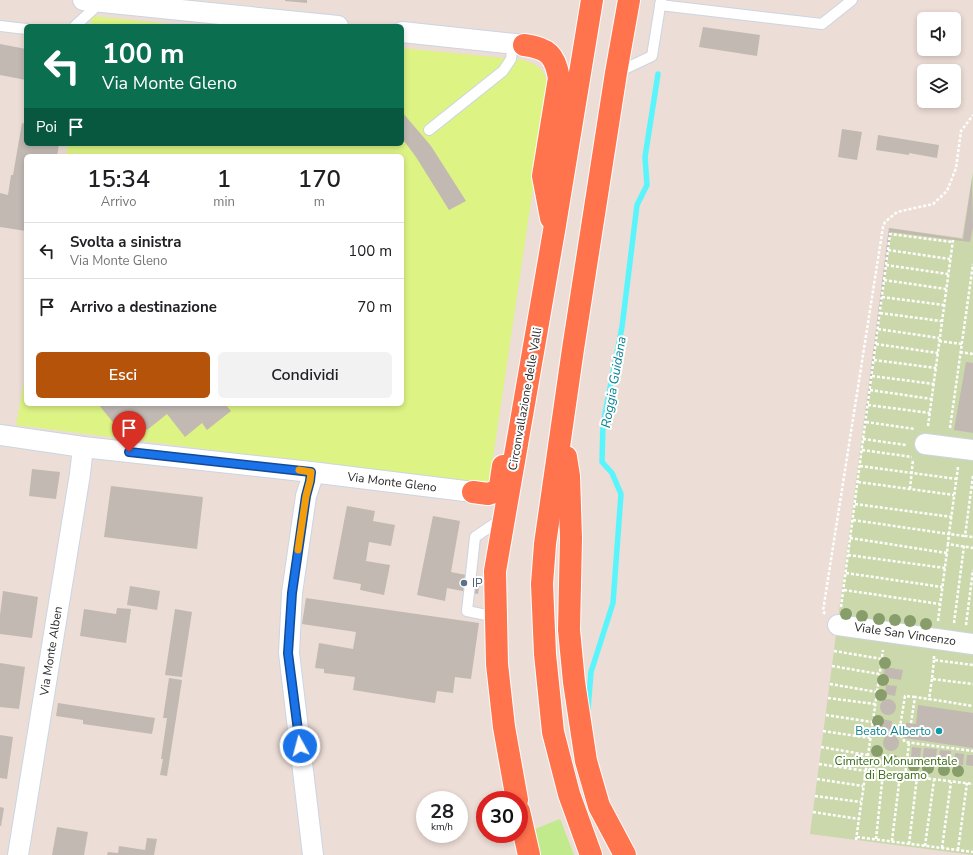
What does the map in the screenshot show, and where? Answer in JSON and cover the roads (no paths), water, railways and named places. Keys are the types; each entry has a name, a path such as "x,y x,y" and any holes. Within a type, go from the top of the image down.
{"highway":[{"name":"Circonvallazione delle Valli","path":"515,791 503,720 497,664 495,571 554,231 592,0"},
{"path":"591,855 569,794 553,732 545,647 542,584 545,544 573,349 616,73 629,0"},
{"path":"519,44 545,50 552,57 557,67 559,78 542,176 554,231"},
{"path":"473,492 488,494 498,491 514,401 529,376"},
{"path":"562,434 569,476 571,538 569,630 574,682 586,761 599,806 625,855"},
{"path":"580,717 592,759 608,804 634,855"},
{"path":"526,843 529,855"}],"street":[{"path":"92,1 318,24"},
{"path":"404,32 519,44"},
{"name":"Via Monte Gleno","path":"0,435 311,476 473,492"},
{"path":"923,440 960,449"},
{"name":"Via Monte Alben","path":"18,855 80,474 83,447"},
{"path":"311,476 306,496 292,593 288,653 313,855"},
{"name":"Viale San Vincenzo","path":"839,617 885,632 956,642"}],"lane":[{"path":"616,73 652,56 661,2 822,24 852,0"},
{"path":"76,24 92,1"},
{"path":"0,26 24,29"},
{"path":"429,130 503,71 519,44"},
{"path":"496,617 467,611 476,537 505,517"}],"waterway":[{"name":"Roggia Guidana","path":"588,709 591,672 613,603 621,494 612,473 602,462 603,424 622,327 637,205 647,185 645,157 658,74"}],"place":[{"name":"IP","path":"464,583"},
{"name":"Beato Alberto","path":"939,731"}],"park label":[{"name":"Cimitero Monumentale di Bergamo","path":"896,768"}]}
